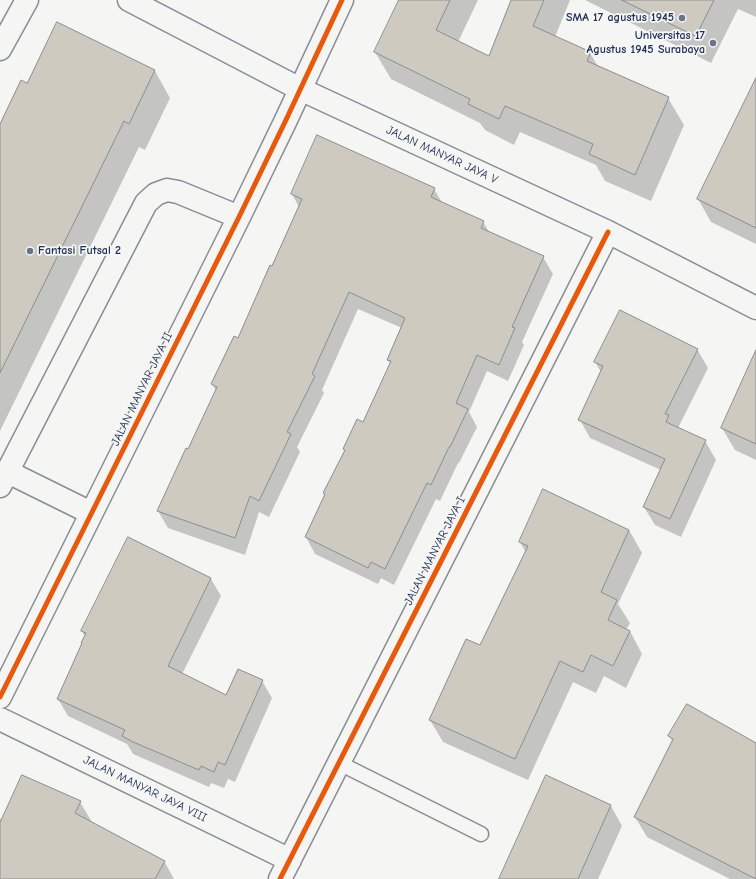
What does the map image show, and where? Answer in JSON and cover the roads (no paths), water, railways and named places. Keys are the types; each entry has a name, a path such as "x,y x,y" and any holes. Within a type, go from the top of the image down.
{"street":[{"path":"0,49 26,0"},
{"name":"JALAN MANYAR JAYA V","path":"129,0 300,89 608,232 756,308"},
{"name":"JALAN MANYAR JAYA II","path":"0,697 239,217 342,0"},
{"path":"91,514 4,479 146,203 156,194 167,190 178,192 239,217"},
{"name":"JALAN MANYAR JAYA I","path":"280,879 608,232"},
{"name":"JALAN MANYAR JAYA VIII","path":"0,719 290,860"}],"lane":[{"path":"339,763 481,834"}],"place":[{"name":"SMA 17 agustus 1945","path":"682,18"},
{"name":"Universitas 17 Agustus 1945 Surabaya","path":"713,43"},
{"name":"Fantasi Futsal 2","path":"30,251"}]}
